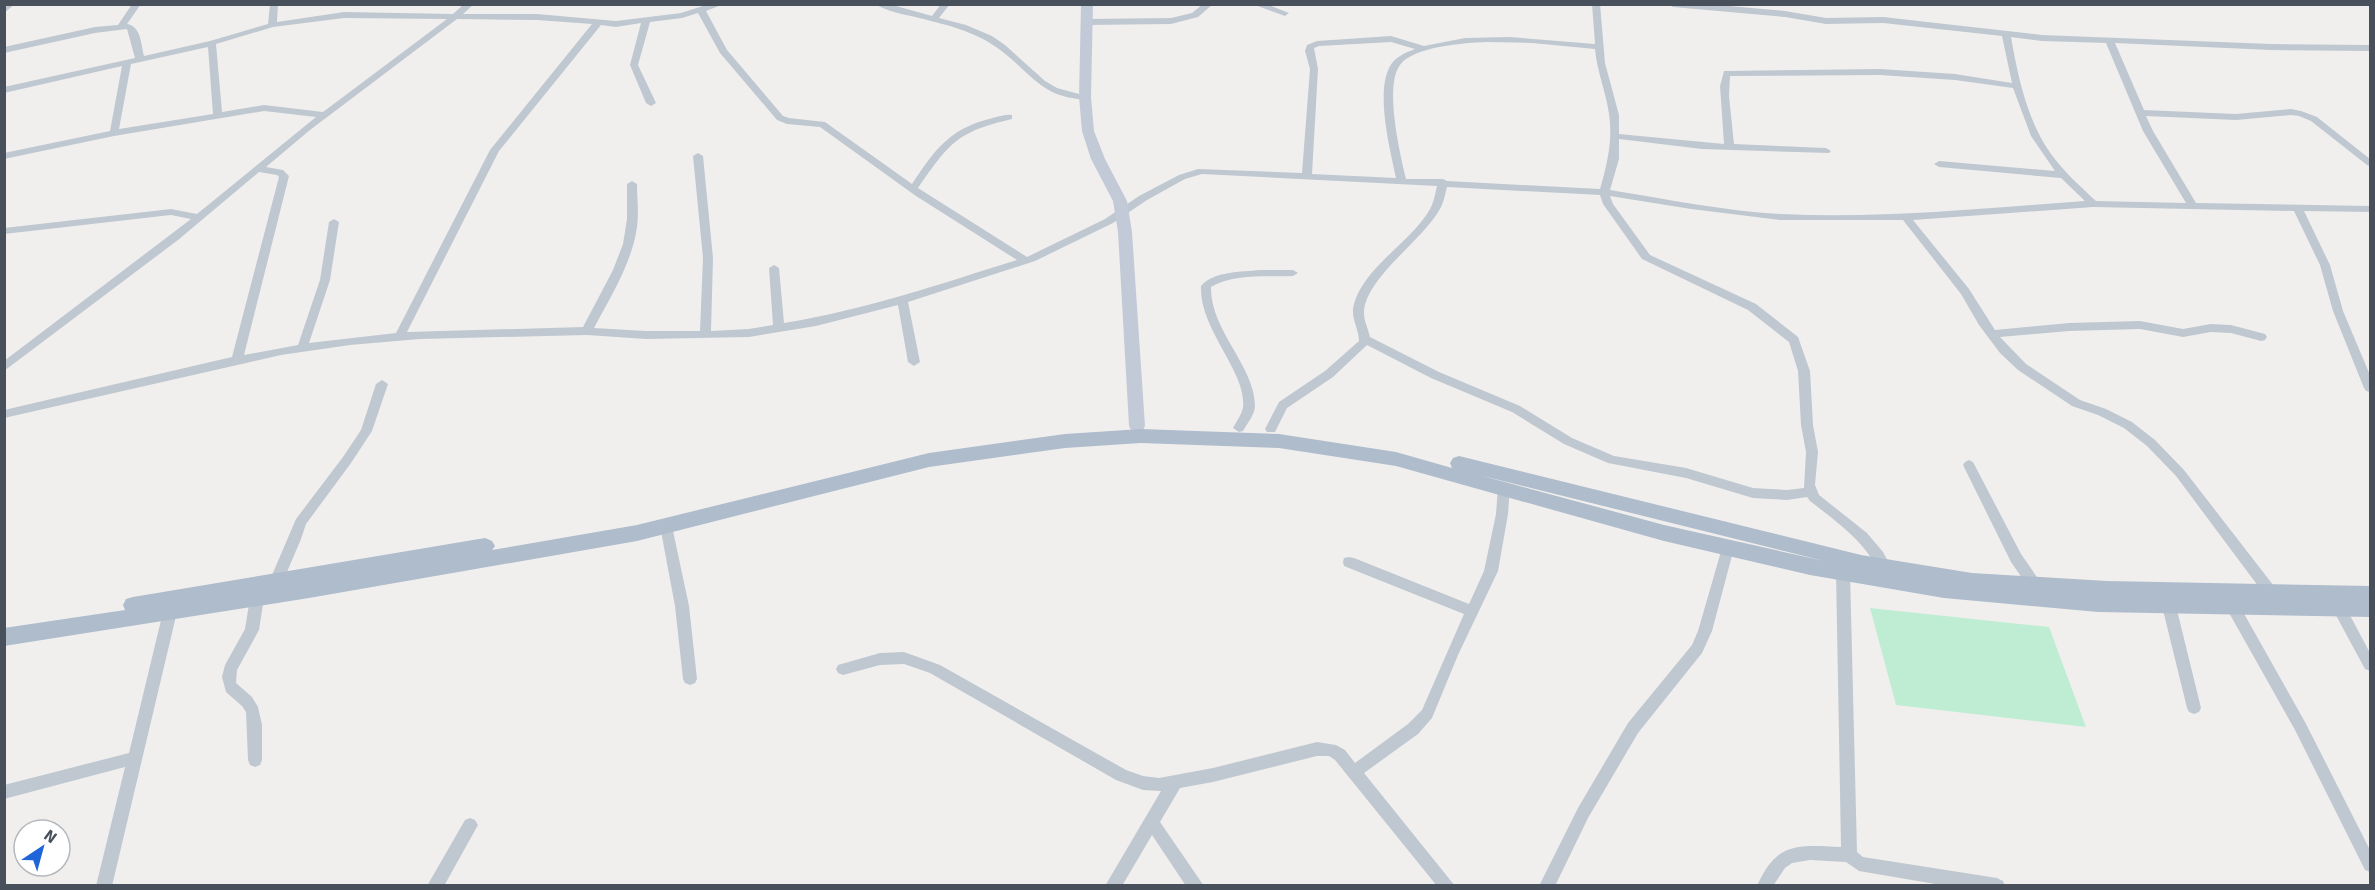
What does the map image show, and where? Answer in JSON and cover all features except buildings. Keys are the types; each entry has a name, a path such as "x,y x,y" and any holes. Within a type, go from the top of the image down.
{"main road":[{"path":"4,637 48,624 276,582 634,522 920,451 1067,429 1137,426 1271,429 1347,439 1405,450 1760,539 1884,567 1972,581 2036,586 2272,594 2370,594"},
{"path":"4,625 48,624 170,612 257,598 666,526 929,460 1054,442 1141,436 1279,441 1396,459 1664,533 1843,572 1944,590 2014,598 2169,606 2370,609"}],"street":[{"path":"4,11 11,4"},
{"path":"122,26 136,4"},
{"path":"272,25 274,4"},
{"path":"344,15 346,4"},
{"path":"4,367 199,217 324,115 470,4"},
{"path":"4,90 212,43 272,25 344,15 453,18 537,17 598,23 646,22 720,4"},
{"path":"879,4 902,13 973,30 990,38 1041,83 1055,92 1085,97"},
{"path":"933,20 946,4"},
{"path":"1087,4 1085,97 1088,131 1098,159 1120,201 1125,232 1137,426"},
{"path":"1086,22 1171,21 1195,15 1209,4"},
{"path":"1256,4 1285,13"},
{"path":"1596,4 1599,47 1614,115 1614,159 1604,192 1614,213 1646,257 1752,307 1794,340 1804,371 1807,425 1812,452 1809,492 1858,531 1873,546 1884,567"},
{"path":"1673,4 1745,7 1826,21 1883,20 2006,35 2271,47 2370,48"},
{"path":"701,10 723,51 780,118 822,124 913,189 1026,261"},
{"path":"646,22 634,65 651,103"},
{"path":"400,336 495,150 598,23"},
{"path":"4,50 122,26 133,28 140,59"},
{"path":"2006,35 2017,86 2028,119 2043,150 2063,175 2093,204"},
{"path":"1401,180 1390,112 1391,74 1401,60 1424,49 1453,40 1486,38 1599,47"},
{"path":"1307,178 1314,69 1310,47 1317,44 1391,39 1424,49"},
{"path":"2109,40 2148,130 2192,204"},
{"path":"212,43 218,116"},
{"path":"114,133 127,62"},
{"path":"1729,147 1729,123 1723,83 1727,73 1880,72 1955,77 2017,86"},
{"path":"4,156 114,133 264,108 324,115"},
{"path":"2142,113 2236,117 2291,112 2301,114 2314,119 2370,163"},
{"path":"913,189 941,149 958,133 978,124 1009,117"},
{"path":"1614,136 1729,147 1826,152"},
{"path":"698,156 708,258 705,336"},
{"path":"1940,164 2063,175"},
{"path":"237,360 284,176 280,172 257,169"},
{"path":"4,414 237,360 302,348 400,336 587,330 646,335 705,336 749,333 816,322 902,300 1026,261 1109,221 1121,211 1182,177 1201,171 1604,192 1780,217 1906,217 2093,204 2370,209"},
{"path":"1443,182 1435,209 1380,272 1361,299 1358,309 1365,339 1435,375 1516,409 1568,441 1612,460 1686,473 1753,493 1787,495 1809,492"},
{"path":"587,330 616,276 627,246 631,231 632,184"},
{"path":"2298,209 2325,265 2338,311 2370,388"},
{"path":"4,231 171,212 199,217"},
{"path":"1906,217 1965,292 1992,334 2022,367 2076,403 2102,412 2128,426 2151,443 2180,473 2272,594"},
{"path":"302,348 324,280 334,222"},
{"path":"774,268 779,329"},
{"path":"1239,428 1249,407 1243,382 1207,305 1206,286 1211,281 1242,276 1293,273"},
{"path":"902,300 914,362"},
{"path":"1992,334 2078,326 2140,325 2183,333 2211,328 2231,329 2261,337"},
{"path":"1271,429 1283,405 1329,374 1356,351 1365,339"},
{"path":"276,582 300,522 366,431 375,409 381,384"},
{"path":"1969,465 2016,558 2036,586"},
{"path":"1354,772 1413,729 1427,714 1491,571 1502,514 1504,488"},
{"path":"666,526 682,606 690,678"},
{"path":"1547,885 1583,813 1633,728 1697,649 1708,620 1728,548"},
{"path":"1349,562 1472,611"},
{"path":"1843,572 1850,855"},
{"path":"255,760 252,710 246,700 234,693 229,685 228,676 252,630 257,598"},
{"path":"2169,606 2194,708"},
{"path":"2233,607 2300,726 2370,865"},
{"path":"2339,608 2370,665"},
{"path":"104,885 170,612"},
{"path":"843,669 880,659 903,658 935,669 1121,775 1143,783 1159,785 1212,776 1317,749 1331,750 1340,755 1447,885"},
{"path":"4,792 136,758"},
{"path":"1113,885 1175,782"},
{"path":"1151,822 1196,885"},
{"path":"435,885 470,825"},
{"path":"1765,885 1768,876 1787,855 1799,853 1850,855 1859,864 1997,885"}],"green space":[{"path":"1870,608 2049,627 2086,727 1896,705"}]}
